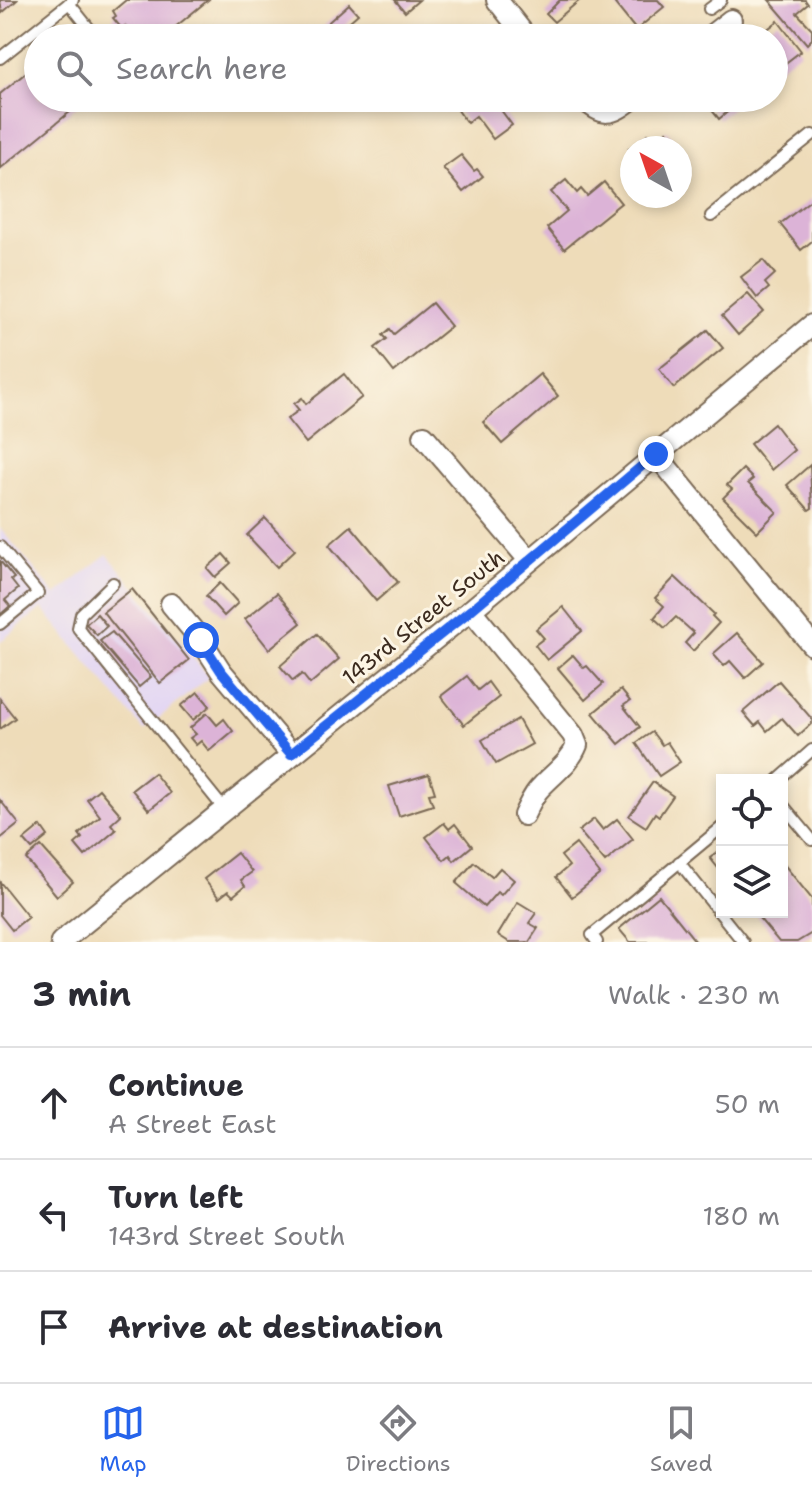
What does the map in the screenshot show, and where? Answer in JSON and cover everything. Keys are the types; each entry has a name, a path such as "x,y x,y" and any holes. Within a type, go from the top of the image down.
{"street":[{"path":"497,0 516,24"},
{"path":"726,24 731,20"},
{"name":"143rd Street South","path":"61,942 471,610 812,325"},
{"path":"424,436 529,560"},
{"path":"656,454 812,645"},
{"path":"171,604 201,640 221,671 291,754"},
{"path":"471,610 573,735 577,745 560,770 539,788 524,815"}],"lane":[{"path":"709,9 721,0"},
{"path":"43,24 71,2 87,24"},
{"path":"0,58 24,39"},
{"path":"711,216 812,135"},
{"path":"0,547 38,593 0,624"},
{"path":"113,583 81,614 78,628 224,809"},
{"path":"785,774 812,750"},
{"path":"788,811 812,840"},
{"path":"591,940 716,832"},
{"path":"679,862 743,942"}],"shaded area":[{"path":"0,528 56,595 107,554 209,677 144,730 42,608 0,642"}],"building":[{"path":"0,0 17,0 2,13"},
{"path":"126,0 208,0 179,24 118,24 113,18 116,16 113,11"},
{"path":"395,0 419,0 405,12"},
{"path":"560,0 580,0 554,22 546,14"},
{"path":"620,0 658,0 664,7 643,24 631,24 615,4"},
{"path":"769,0 805,0 808,4 797,13 812,29 812,39 807,44"},
{"path":"349,4 358,14 347,24 326,24"},
{"path":"788,34 801,51 788,61"},
{"path":"24,74 24,112 70,112 0,169 0,94"},
{"path":"459,112 502,112 512,125 493,139 476,116 467,123"},
{"path":"713,112 727,112 719,119"},
{"path":"461,155 474,171 477,169 483,176 463,192 443,168"},
{"path":"566,180 577,193 581,189 587,196 604,182 620,204 564,249 547,228 567,211 551,192"},
{"path":"812,199 812,241 801,250 780,224"},
{"path":"763,260 775,274 765,283 769,288 757,298 741,277"},
{"path":"748,294 764,312 738,335 722,316"},
{"path":"432,303 451,326 394,372 375,348 387,339 383,335 390,329 394,334"},
{"path":"708,330 723,348 674,388 659,369"},
{"path":"344,374 362,397 306,443 287,419 299,410 294,404 302,398 306,404"},
{"path":"540,374 558,396 502,444 483,422"},
{"path":"774,424 794,450 771,470 750,444"},
{"path":"810,465 812,508 809,510 787,485"},
{"path":"743,469 753,479 748,483 777,512 757,532 723,498 732,489 727,485"},
{"path":"265,518 295,550 277,567 247,535"},
{"path":"351,526 398,582 376,601 329,545"},
{"path":"223,554 231,563 215,577 207,568"},
{"path":"0,561 14,578 11,580 18,589 5,600 10,606 0,615"},
{"path":"675,577 714,614 712,616 719,623 693,651 685,643 694,633 676,617 665,628 654,618 664,606 655,598"},
{"path":"220,583 238,603 224,616 206,596"},
{"path":"132,589 189,660 160,683 103,612"},
{"path":"277,593 301,623 269,649 245,619"},
{"path":"563,607 582,631 547,660 535,645 544,638 536,629"},
{"path":"97,614 107,626 97,635 86,624"},
{"path":"112,632 151,677 139,687 100,641"},
{"path":"737,633 763,662 745,678 730,661 724,666 713,654"},
{"path":"317,634 339,659 310,684 302,674 293,681 280,666"},
{"path":"573,655 603,684 585,700 558,668"},
{"path":"467,676 478,690 488,682 499,697 464,725 441,696"},
{"path":"779,681 812,719 812,723 798,736 782,718 767,731 760,722 755,726 743,712"},
{"path":"621,690 630,701 623,706 640,727 619,744 593,713"},
{"path":"198,692 210,706 193,720 181,706"},
{"path":"0,699 15,718 0,729"},
{"path":"207,713 217,725 224,719 233,731 209,751 201,741 196,745 190,738 196,734 190,728"},
{"path":"518,719 532,744 496,764 482,740"},
{"path":"652,732 662,745 667,742 680,762 659,776 636,743"},
{"path":"154,773 170,793 149,810 132,790"},
{"path":"429,774 435,793 429,794 433,805 399,816 389,786"},
{"path":"653,782 673,796 659,816 655,813 646,827 629,816"},
{"path":"99,789 121,815 111,824 116,830 85,856 75,844 82,838 79,834 100,816 87,799"},
{"path":"0,800 19,824 0,839"},
{"path":"594,819 603,830 617,819 633,839 605,862 579,831"},
{"path":"444,823 449,829 455,824 472,846 454,861 450,855 444,860 426,837"},
{"path":"41,826 48,836 32,849 24,840"},
{"path":"576,844 600,874 572,897 556,877 569,866 561,856"},
{"path":"41,846 73,882 57,896 26,859"},
{"path":"237,853 252,872 241,880 245,886 233,896 228,891 219,898 204,879"},
{"path":"474,862 492,877 500,868 514,880 501,895 497,892 484,907 456,883"},
{"path":"788,869 812,899 812,933 797,942 779,942 759,918 788,918"},
{"path":"0,882 28,917 12,930 0,915"},
{"path":"659,896 696,942 630,942 619,929"},
{"path":"518,902 536,913 529,923 538,928 529,942 509,942 498,935"}],"route":[{"path":"201,640 221,671 291,754 471,610 656,454"}]}
